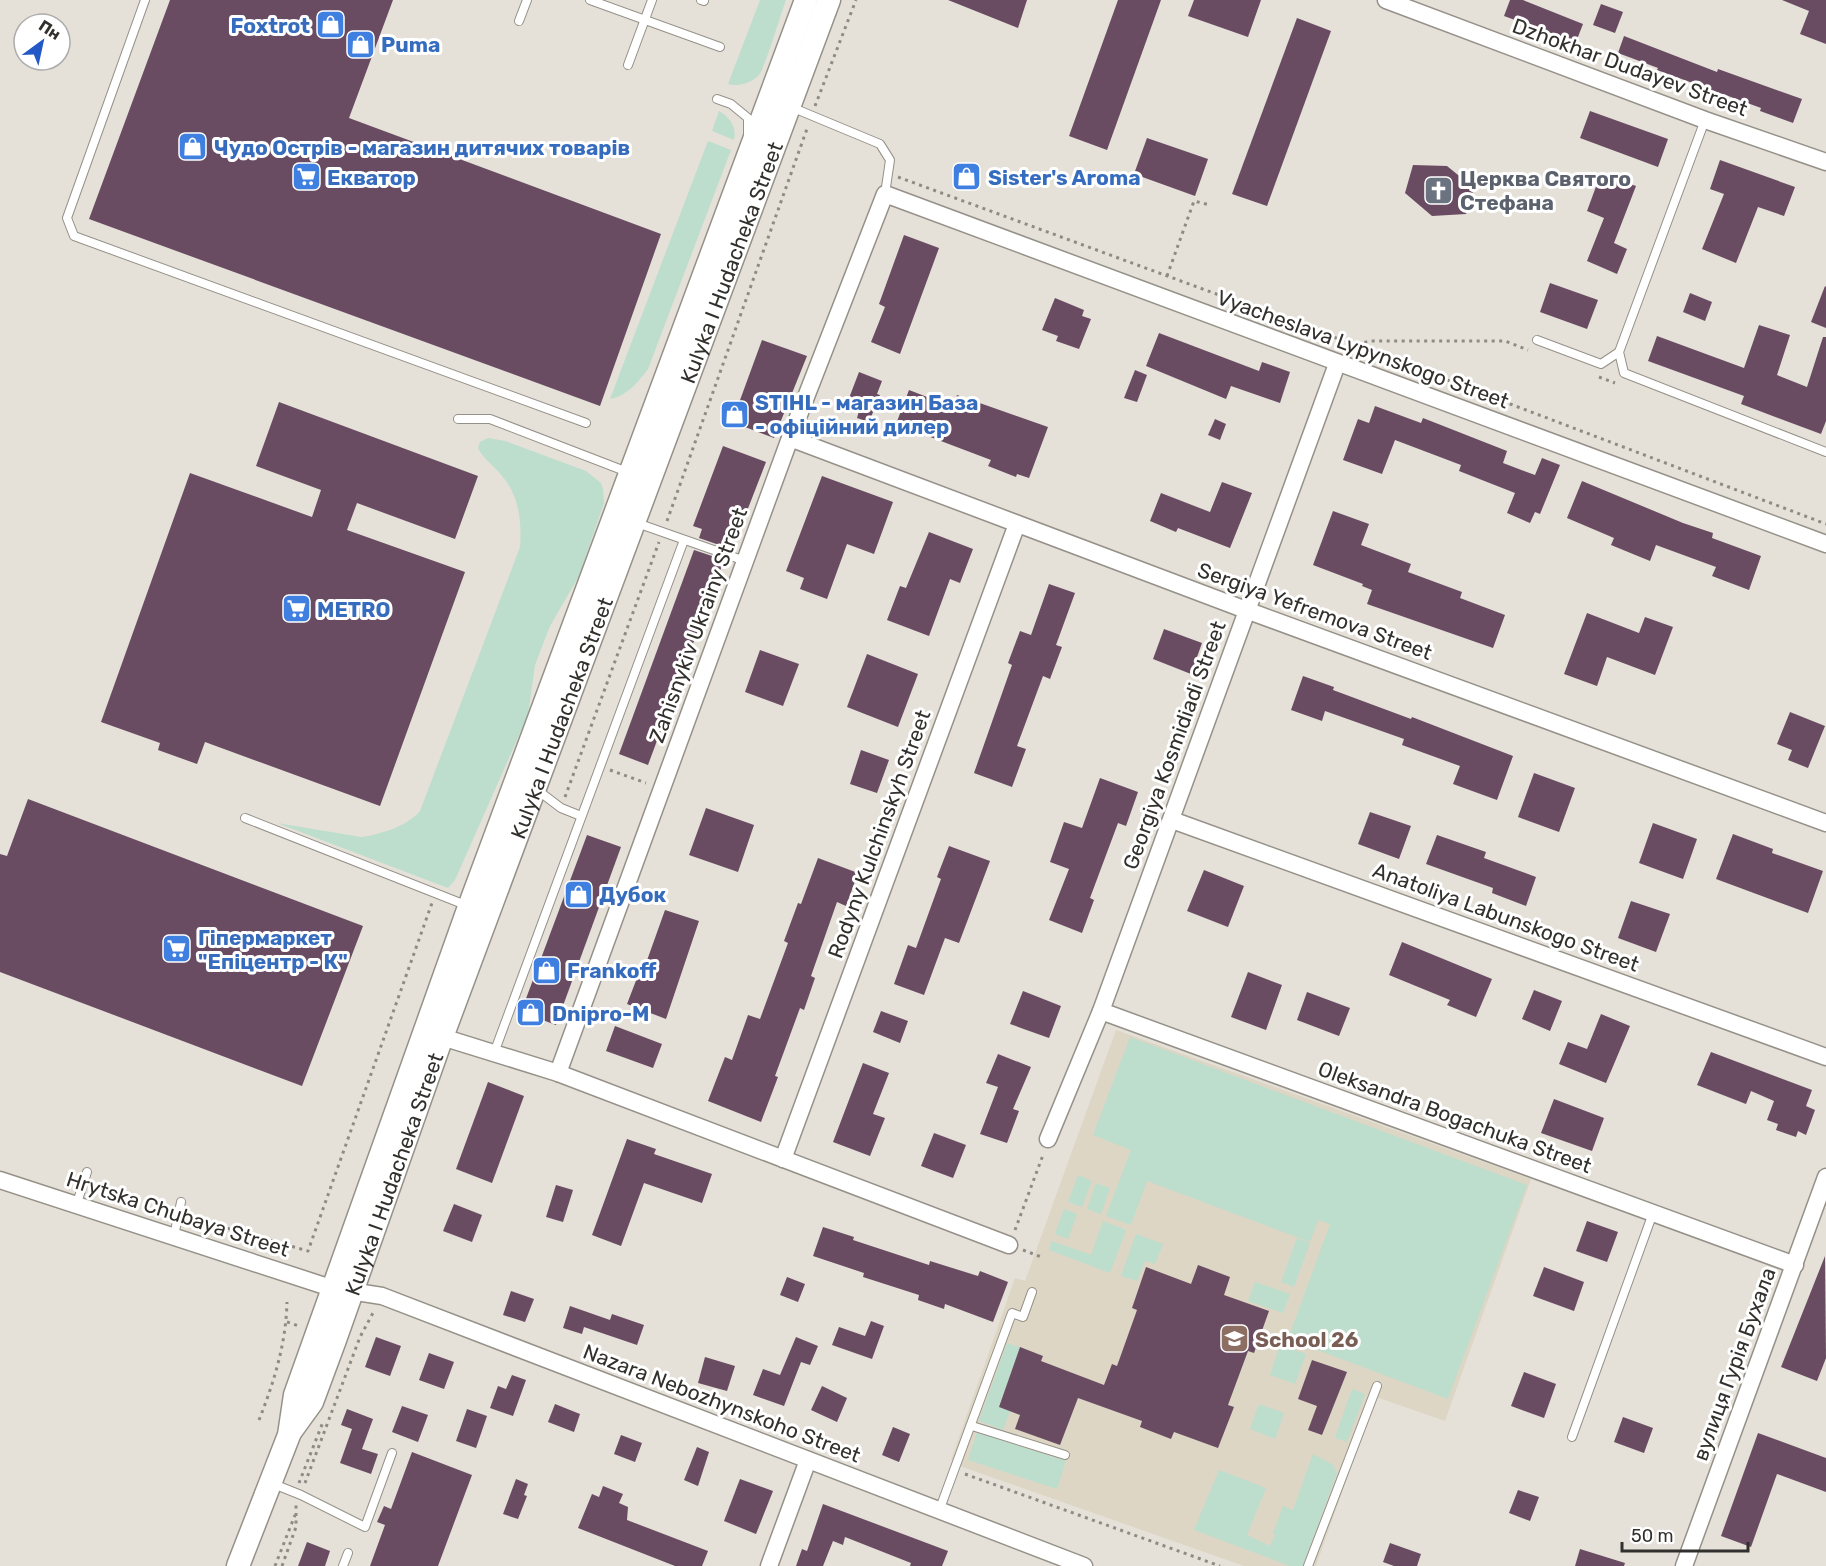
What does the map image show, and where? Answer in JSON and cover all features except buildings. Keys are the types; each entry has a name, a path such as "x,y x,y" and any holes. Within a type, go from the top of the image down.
{"main road":[{"name":"Kulyka I Hudacheka Street","path":"342,1289 469,907 806,0"},
{"name":"Kulyka I Hudacheka Street","path":"238,1566 289,1435 295,1395 342,1289 442,1037 829,0"}],"street":[{"name":"Dzhokhar Dudayev Street","path":"1386,0 1705,120 1826,162"},
{"name":"Vyacheslava Lypynskogo Street","path":"885,194 1826,544"},
{"name":"Zahisnykiv Ukrainy Street","path":"558,1073 790,438 885,194"},
{"name":"Georgiya Kosmidiadi Street","path":"1048,1139 1101,1011 1337,364"},
{"name":"Sergiya Yefremova Street","path":"790,438 1246,610 1826,823"},
{"name":"Rodyny Kulchinskyh Street","path":"783,1159 1017,524"},
{"name":"Anatoliya Labunskogo Street","path":"1172,820 1826,1058"},
{"name":"Oleksandra Bogachuka Street","path":"1101,1011 1794,1265"},
{"path":"442,1037 558,1073 1009,1245"},
{"name":"вулиця Гурія Бухала","path":"1684,1566 1826,1177"},
{"name":"Hrytska Chubaya Street","path":"0,1180 342,1289"},
{"name":"Nazara Nebozhynskoho Street","path":"342,1289 382,1296 1084,1566"},
{"path":"769,1566 808,1460"}],"lane":[{"path":"146,0 67,218 74,236 586,423"},
{"path":"519,21 527,0"},
{"path":"590,0 720,47"},
{"path":"628,65 652,0"},
{"path":"717,99 731,104 748,118 749,155"},
{"path":"790,107 880,144 890,160 885,194"},
{"path":"1705,120 1619,352 1624,373 1826,452"},
{"path":"1537,340 1601,364 1619,352"},
{"path":"458,419 490,419 630,473"},
{"path":"633,522 745,561"},
{"path":"494,1053 684,540"},
{"path":"535,788 561,808 581,816"},
{"path":"245,818 469,907"},
{"path":"76,1206 87,1172"},
{"path":"174,1236 181,1202"},
{"path":"1572,1437 1653,1213"},
{"path":"939,1511 1012,1312 1023,1317 1032,1292"},
{"path":"1308,1566 1377,1386"},
{"path":"972,1426 1065,1455"},
{"path":"271,1483 365,1527 392,1453"},
{"path":"343,1566 348,1553"}],"path":[{"path":"561,808 856,0"},
{"path":"888,173 1355,345 1826,524"},
{"path":"1167,276 1194,201 1210,205"},
{"path":"1355,345 1371,341 1505,341 1538,354"},
{"path":"1592,374 1624,386"},
{"path":"600,766 662,789"},
{"path":"191,1218 308,1251 431,904 442,896"},
{"path":"1044,1258 1009,1245 1048,1139"},
{"path":"259,1420 276,1378 287,1322 287,1302"},
{"path":"298,1494 360,1337 376,1306"},
{"path":"282,1566 296,1527 298,1494 353,1343"},
{"path":"954,1470 1220,1566"},
{"path":"275,1566 296,1512"}],"shaded area":[{"name":"School 26","path":"1116,1030 1531,1179 1445,1421 1376,1397 1316,1566 1244,1566 957,1465 951,1460 1015,1278 1025,1281"}],"green space":[{"path":"760,0 786,0 765,62 759,75 752,80 741,85 728,84"},
{"path":"719,111 732,123 734,140 712,131"},
{"path":"708,141 731,150 648,369 627,392 610,399"},
{"path":"488,438 505,441 586,471 601,483 604,503 579,576 550,626 535,665 528,715 455,880 448,888 277,823 361,837 393,829 420,811 520,547 520,519 516,500 508,483 478,448 480,442"},
{"path":"1130,1037 1527,1185 1448,1399 1288,1339 1330,1224 1318,1220 1310,1242 1147,1181 1131,1225 1106,1216 1131,1150 1093,1135"},
{"path":"1078,1175 1092,1181 1082,1207 1068,1202"},
{"path":"1096,1183 1110,1188 1101,1214 1087,1209"},
{"path":"1064,1209 1077,1214 1068,1239 1055,1234"},
{"path":"1103,1221 1126,1230 1110,1273 1049,1250 1052,1241 1091,1255"},
{"path":"1136,1234 1163,1244 1155,1264 1145,1261 1137,1281 1121,1276"},
{"path":"1297,1238 1310,1243 1294,1287 1281,1282"},
{"path":"1255,1282 1290,1294 1283,1313 1248,1301"},
{"path":"1007,1343 1020,1347 999,1407 1010,1411 1003,1430 979,1421"},
{"path":"1280,1345 1306,1354 1295,1384 1270,1375"},
{"path":"1352,1389 1365,1394 1347,1442 1335,1438"},
{"path":"1259,1404 1284,1413 1275,1439 1250,1429"},
{"path":"977,1432 1066,1461 1057,1489 968,1460"},
{"path":"1313,1454 1333,1465 1337,1473 1303,1566 1290,1566 1194,1530 1219,1470 1266,1488 1247,1535 1270,1546 1283,1506 1293,1510"}],"place":[{"name":"Foxtrot","path":"331,25"},
{"name":"Puma","path":"360,44"},
{"name":"Чудо Острів - магазин дитячих товарів","path":"193,147"},
{"name":"Екватор","path":"306,177"},
{"name":"Sister's Aroma","path":"967,177"},
{"name":"Церква Святого Стефана","path":"1439,190"},
{"name":"STIHL - магазин База - офіційний дилер","path":"734,414"},
{"name":"METRO","path":"296,609"},
{"name":"Дубок","path":"578,894"},
{"name":"Гіпермаркет \"Епіцентр - К\"","path":"177,949"},
{"name":"Frankoff","path":"546,970"},
{"name":"Dnipro-M","path":"531,1013"},
{"name":"School 26","path":"1234,1339"}]}
